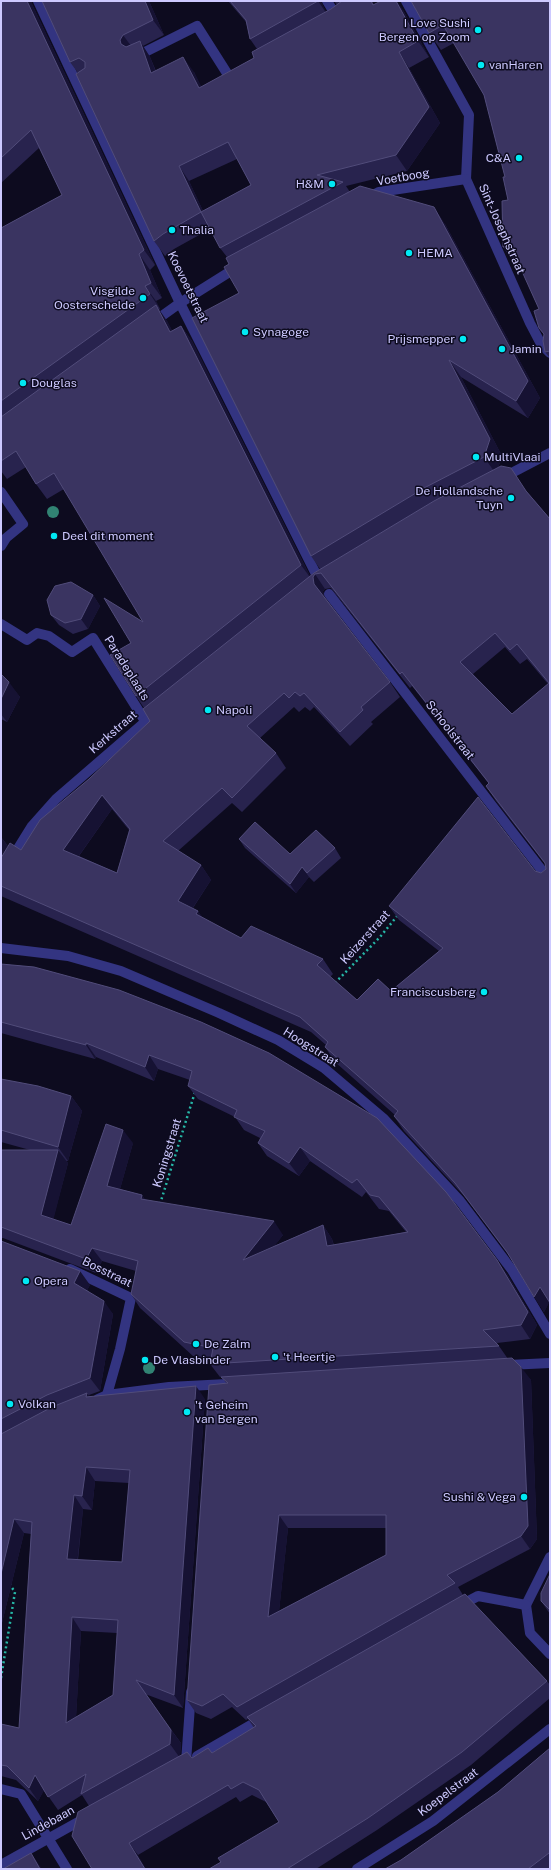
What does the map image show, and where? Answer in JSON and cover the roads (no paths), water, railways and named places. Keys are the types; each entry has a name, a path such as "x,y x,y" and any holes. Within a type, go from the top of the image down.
{"street":[{"name":"Koevoetstraat","path":"38,1 180,302 320,582"},
{"path":"327,1 338,18"},
{"name":"Sint-Josephstraat","path":"406,1 469,115 466,179 530,323 541,344 550,354"},
{"path":"137,56 197,26 230,78 243,70"},
{"path":"79,86 90,80"},
{"name":"Voetboog","path":"358,203 379,192 466,179"},
{"path":"141,330 180,302 247,262"},
{"path":"495,482 550,453"},
{"path":"1,492 23,524 6,538 1,546"},
{"name":"Schoolstraat","path":"329,594 550,881"},
{"name":"Paradeplaats","path":"1,624 27,640 37,633 49,636 72,652 93,638 145,721"},
{"name":"Kerkstraat","path":"1,876 32,826 56,799 170,701"},
{"name":"Hoogstraat","path":"1,948 68,956 121,971 278,1040 324,1068 383,1118 460,1201 512,1270 550,1334"},
{"name":"Bosstraat","path":"61,1266 83,1274 131,1298 120,1349 107,1395"},
{"path":"495,1366 550,1362"},
{"path":"86,1404 107,1395 169,1386 213,1388 237,1383"},
{"path":"550,1557 526,1605 530,1633 550,1654"},
{"path":"451,1611 478,1596 526,1605"},
{"path":"192,1683 182,1764 274,1712"},
{"name":"Koepelstraat","path":"357,1869 433,1821 550,1729"},
{"path":"1,1789 21,1794 67,1869"},
{"name":"Lindebaan","path":"1,1865 97,1811"}],"place":[{"name":"I Love Sushi Bergen op Zoom","path":"478,30"},
{"name":"vanHaren","path":"481,65"},
{"name":"C&A","path":"519,158"},
{"name":"H&M","path":"332,184"},
{"name":"Thalia","path":"172,230"},
{"name":"HEMA","path":"409,253"},
{"name":"Visgilde Oosterschelde","path":"143,298"},
{"name":"Synagoge","path":"245,332"},
{"name":"Prijsmepper","path":"463,339"},
{"name":"Jamin","path":"502,349"},
{"name":"Douglas","path":"23,383"},
{"name":"MultiVlaai","path":"476,457"},
{"name":"De Hollandsche Tuyn","path":"511,498"},
{"name":"Deel dit moment","path":"54,536"},
{"name":"Napoli","path":"208,710"},
{"name":"Franciscusberg","path":"484,992"},
{"name":"Opera","path":"26,1281"},
{"name":"De Zalm","path":"196,1344"},
{"name":"'t Heertje","path":"275,1357"},
{"name":"De Vlasbinder","path":"145,1360"},
{"name":"Volkan","path":"10,1404"},
{"name":"'t Geheim van Bergen","path":"187,1412"},
{"name":"Sushi & Vega","path":"524,1497"}]}
